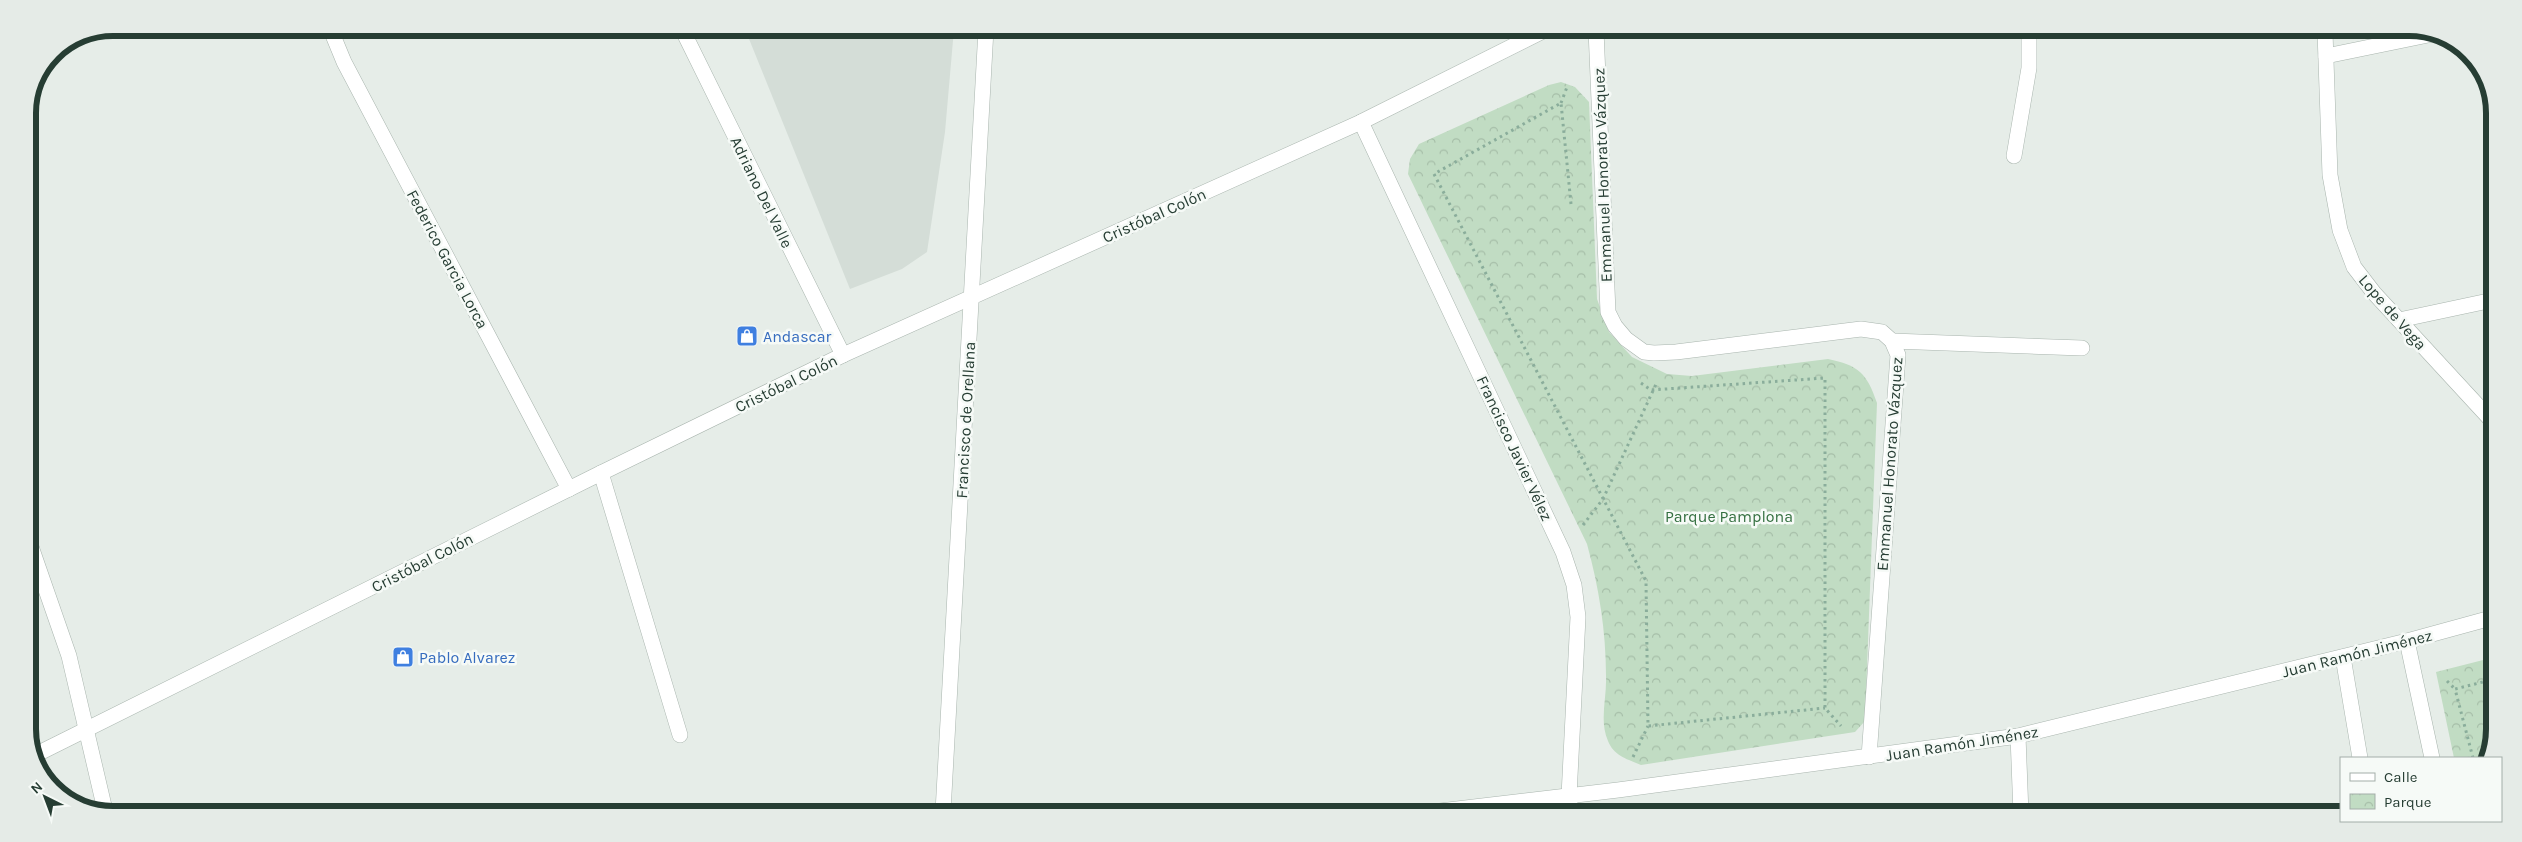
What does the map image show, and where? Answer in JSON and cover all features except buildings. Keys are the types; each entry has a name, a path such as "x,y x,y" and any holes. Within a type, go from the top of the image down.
{"street":[{"name":"Federico Garcia Lorca","path":"334,36 349,71 569,489"},
{"name":"Adriano Del Valle","path":"685,36 843,355"},
{"name":"Francisco de Orellana","path":"944,806 986,36"},
{"name":"Cristóbal Colón","path":"40,752 601,473 843,355 1361,122 1533,36"},
{"name":"Emmanuel Honorato Vázquez","path":"1596,36 1608,312 1620,333 1634,347 1654,353 1676,352 1861,329 1882,332 1892,342 1898,355 1869,758"},
{"path":"2014,156 2029,68 2029,36"},
{"name":"Lope de Vega","path":"2324,36 2330,175 2340,230 2354,267 2399,320 2486,414"},
{"path":"2326,56 2419,37"},
{"name":"Francisco Javier Vélez","path":"1361,122 1563,552 1574,585 1578,617 1569,796 1570,806"},
{"path":"2399,320 2486,301"},
{"path":"1892,342 2082,348"},
{"path":"601,473 680,735"},
{"path":"36,561 69,656 104,805"},
{"name":"Juan Ramón Jiménez","path":"1483,806 1869,758 2018,736 2343,657 2486,619"},
{"path":"2406,641 2432,757"},
{"path":"2343,657 2360,757"},
{"path":"2018,736 2021,806"}],"path":[{"path":"1572,212 1561,103 1434,174 1646,581 1648,726 1825,708 1825,378 1652,390 1637,379"},
{"path":"1563,552 1603,499 1652,390 1676,352"},
{"path":"2473,757 2456,689 2486,681"}],"shaded area":[{"path":"748,36 953,36 945,132 927,252 902,269 850,289"}],"green space":[{"name":"Parque Pamplona","path":"1561,82 1575,87 1589,102 1597,299 1609,332 1632,357 1667,374 1692,376 1828,359 1854,368 1865,377 1869,384 1877,403 1865,721 1855,732 1641,765 1617,754 1608,741 1604,726 1606,659 1603,626 1595,577 1587,544 1408,174 1410,159 1419,144 1549,85"},
{"path":"2486,659 2486,729 2480,757 2454,757 2436,672"}],"place":[{"name":"Andascar","path":"747,336"},
{"name":"Pablo Alvarez","path":"403,657"}]}
